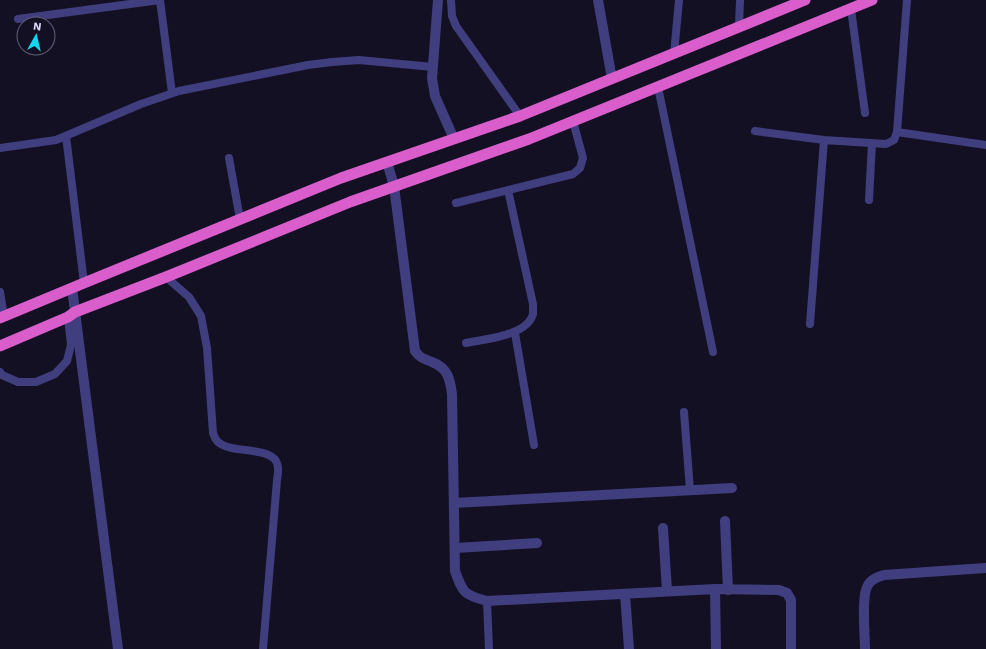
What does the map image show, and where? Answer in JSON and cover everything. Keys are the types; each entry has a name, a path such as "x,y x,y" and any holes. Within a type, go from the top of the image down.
{"highway":[{"path":"2,317 341,178 520,116 805,0"},
{"path":"0,346 72,314 350,202 529,139 872,0"}],"street":[{"path":"438,0 432,78 435,96 454,139"},
{"path":"598,0 612,79"},
{"path":"388,162 394,186 415,351 421,359 434,362 445,369 450,382 452,394 455,571 462,589 474,598 487,601 715,589 779,590 787,593 791,600 791,649"},
{"path":"72,288 72,314 118,649"},
{"path":"454,503 732,488"},
{"path":"725,521 728,590"},
{"path":"663,528 667,591"},
{"path":"455,548 537,543"},
{"path":"865,649 864,594 868,585 874,578 884,575 985,568"},
{"path":"715,589 716,649"},
{"path":"625,594 629,649"}],"lane":[{"path":"40,16 160,0 172,93"},
{"path":"451,0 452,16 456,26 520,116"},
{"path":"674,54 679,0"},
{"path":"739,27 740,0"},
{"path":"755,131 824,140 886,144 894,140 897,132 907,0"},
{"path":"851,9 865,113"},
{"path":"0,148 56,140 141,104 172,93 287,69 332,62 359,60 433,67"},
{"path":"658,87 713,352"},
{"path":"456,203 573,174 580,168 583,158 574,121"},
{"path":"897,132 986,145"},
{"path":"66,136 84,283"},
{"path":"810,324 824,140"},
{"path":"869,200 872,143"},
{"path":"229,158 240,219"},
{"path":"466,343 515,333 528,324 533,314 533,304 508,190"},
{"path":"166,277 189,297 201,316 207,348 213,433 216,441 223,445 268,455 276,461 278,470 263,649"},
{"path":"0,292 2,317"},
{"path":"0,372 2,375 18,382 36,382 55,374 67,361 71,345 72,314"},
{"path":"515,333 534,445"},
{"path":"684,412 690,490"},
{"path":"487,601 489,649"}]}
